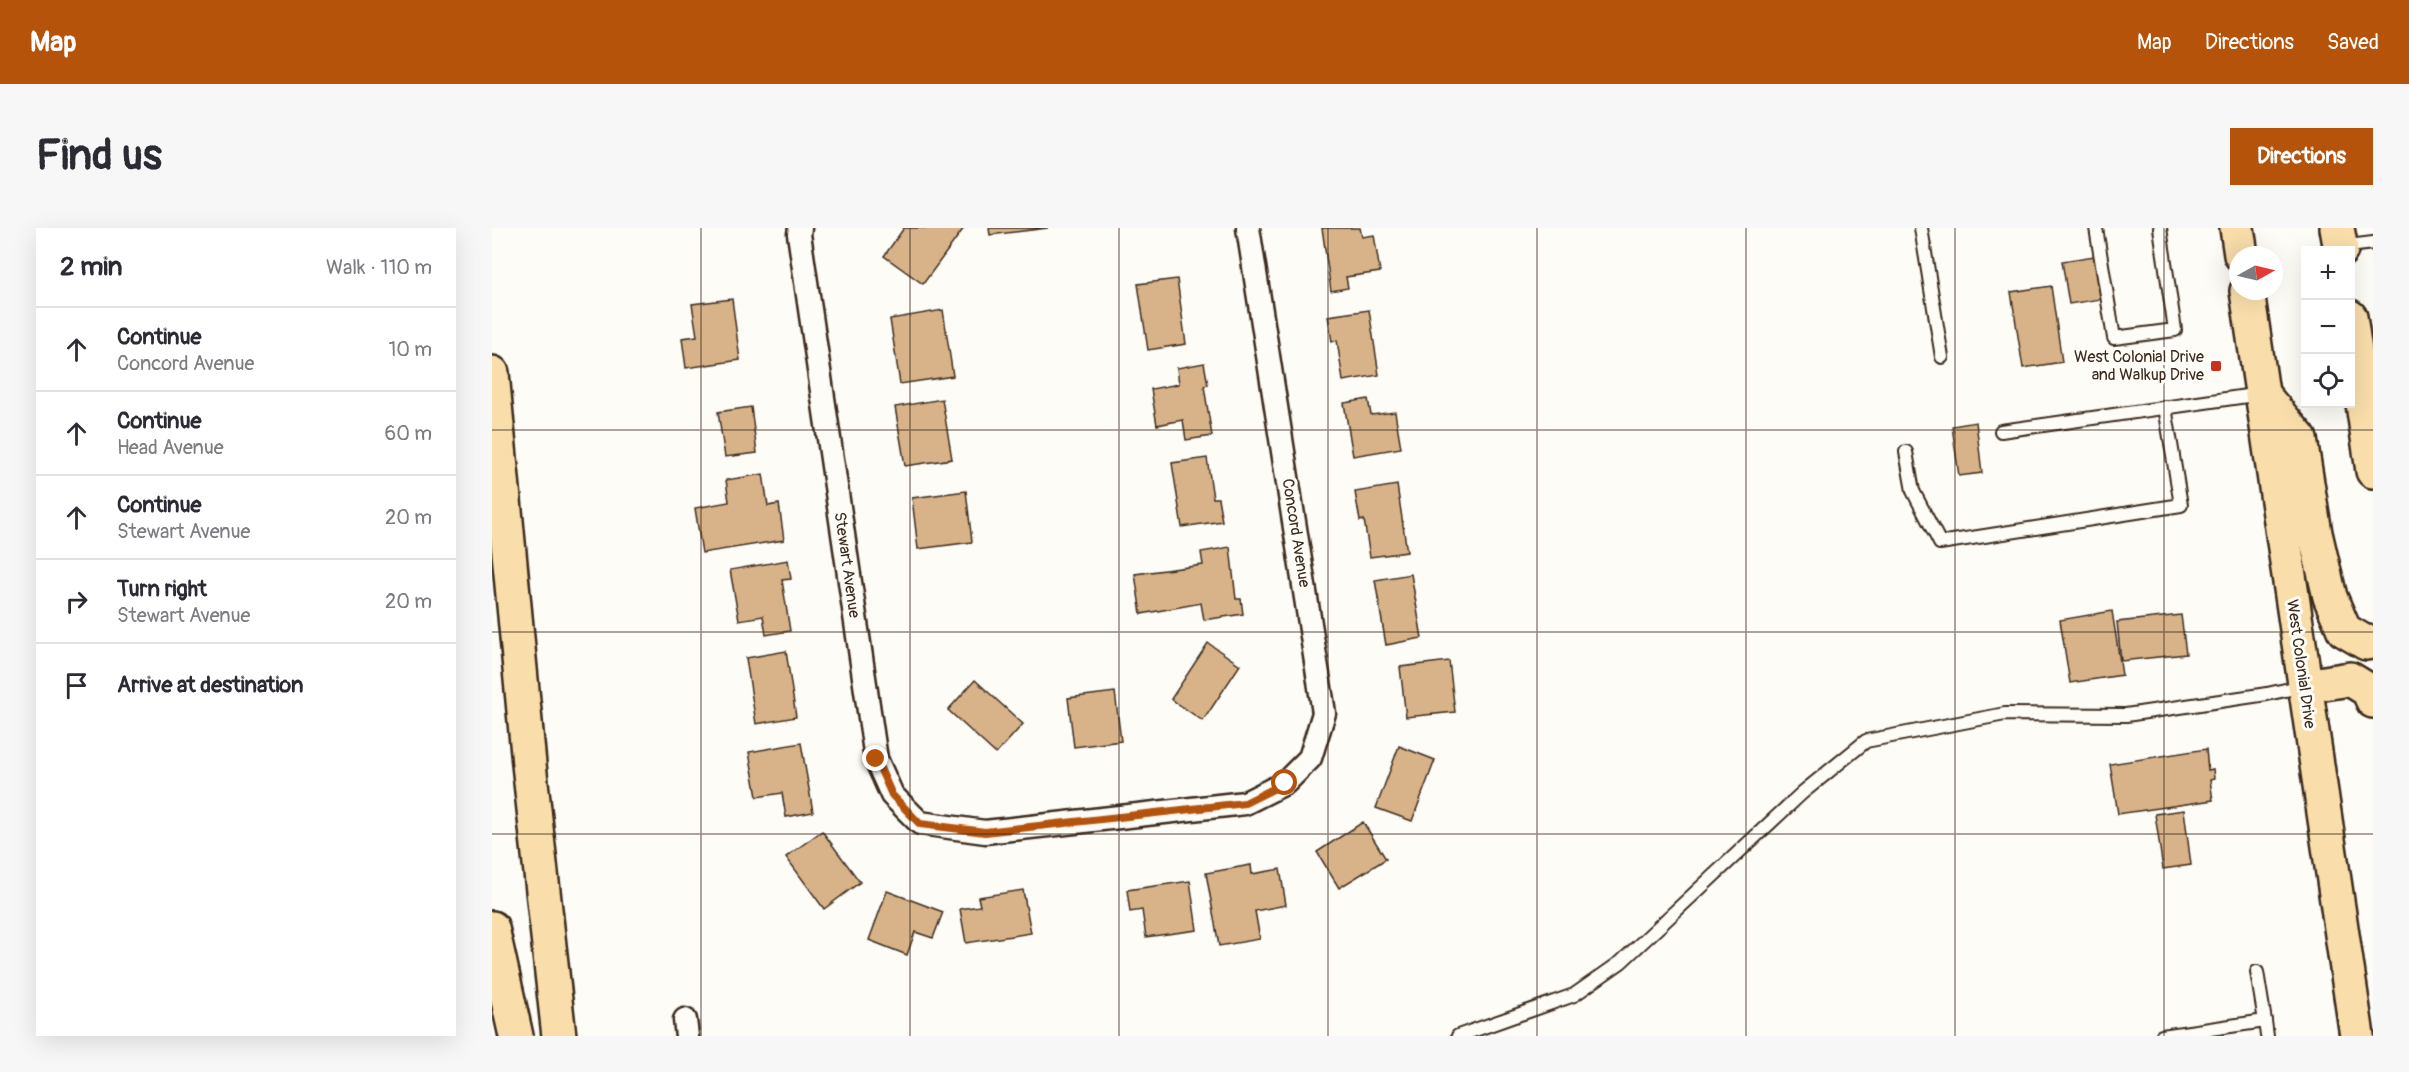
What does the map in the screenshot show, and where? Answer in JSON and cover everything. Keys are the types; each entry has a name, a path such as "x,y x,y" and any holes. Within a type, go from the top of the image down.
{"highway":[{"path":"2237,228 2240,246"},
{"name":"West Colonial Drive","path":"2248,300 2357,1036"},
{"path":"2355,350 2373,471"},
{"path":"492,373 529,764 559,1036"},
{"path":"2262,394 2300,439 2317,544 2330,597 2344,630 2366,643 2373,642"},
{"path":"2305,686 2350,679 2368,690 2373,701"},
{"path":"492,928 516,1036"}],"street":[{"name":"Stewart Avenue","path":"800,228 800,246 876,759 892,795 920,824 985,832 1245,803"},
{"name":"Concord Avenue","path":"1245,803 1285,783 1310,758 1324,713 1248,228"}],"lane":[{"path":"1922,228 1942,357"},
{"path":"2096,228 2114,338 2175,330 2160,228"},
{"path":"2339,242 2373,243"},
{"path":"2001,431 2262,394"},
{"path":"1906,452 1912,491 1940,543 2181,505 2165,407"},
{"path":"1458,1036 1574,995 1621,962 1802,793 1866,741 2005,714 2127,716 2305,686"},
{"path":"2257,972 2267,1036"},
{"path":"2162,1036 2265,1021"}],"building":[{"path":"904,228 964,228 923,284 884,256"},
{"path":"989,228 1048,228 990,235"},
{"path":"1322,228 1360,228 1362,237 1374,235 1380,272 1346,277 1348,288 1331,291"},
{"path":"2094,256 2101,299 2069,304 2062,261"},
{"path":"1177,279 1186,344 1148,350 1138,284"},
{"path":"2051,286 2062,362 2023,368 2011,292"},
{"path":"732,299 740,360 686,368 682,338 697,336 692,304"},
{"path":"943,310 953,376 900,384 890,319"},
{"path":"1369,310 1379,375 1343,381 1337,340 1332,342 1328,316"},
{"path":"1204,363 1208,385 1204,386 1212,436 1186,440 1183,420 1157,425 1151,389 1179,384 1177,368"},
{"path":"942,399 952,459 905,466 895,407"},
{"path":"1368,399 1371,415 1395,412 1401,448 1353,456 1344,403"},
{"path":"751,407 757,453 725,457 718,412"},
{"path":"1976,422 1982,473 1959,476 1952,426"},
{"path":"1207,458 1213,498 1218,498 1222,521 1182,527 1172,463"},
{"path":"763,474 768,506 779,504 784,540 702,553 695,508 729,502 726,480"},
{"path":"1397,485 1407,552 1370,557 1364,520 1360,521 1355,492"},
{"path":"966,491 972,542 918,549 912,498"},
{"path":"1230,547 1236,599 1241,599 1243,614 1204,620 1201,603 1141,614 1135,574 1203,565 1201,552"},
{"path":"788,560 791,579 782,580 790,631 766,635 763,616 739,620 730,570"},
{"path":"1411,574 1422,638 1386,645 1375,580"},
{"path":"2112,611 2122,675 2070,683 2060,620"},
{"path":"2181,615 2186,654 2121,661 2117,622"},
{"path":"1208,643 1240,665 1203,721 1171,699"},
{"path":"786,651 796,717 756,724 746,658"},
{"path":"1449,661 1455,712 1406,717 1400,667"},
{"path":"975,680 1023,724 996,754 948,710"},
{"path":"1115,692 1121,741 1074,747 1068,698"},
{"path":"801,743 813,812 786,817 782,793 757,797 749,752"},
{"path":"1399,746 1435,760 1412,821 1376,808"},
{"path":"2206,749 2208,770 2213,769 2214,779 2210,780 2213,800 2118,814 2110,764"},
{"path":"2184,810 2191,865 2163,869 2155,814"},
{"path":"1363,822 1386,859 1339,888 1317,852"},
{"path":"822,831 860,882 824,909 786,857"},
{"path":"1251,865 1252,874 1280,869 1286,905 1255,911 1260,939 1219,946 1206,873"},
{"path":"1190,881 1197,930 1146,937 1142,910 1130,912 1127,890"},
{"path":"1023,890 1031,933 966,943 960,909 980,906 978,897"},
{"path":"887,891 943,912 933,938 915,932 907,955 869,940"}],"place":[{"name":"West Colonial Drive and Walkup Drive","path":"2216,366"}],"route":[{"path":"876,759 892,795 920,824 985,832 1245,803 1285,783"}]}
